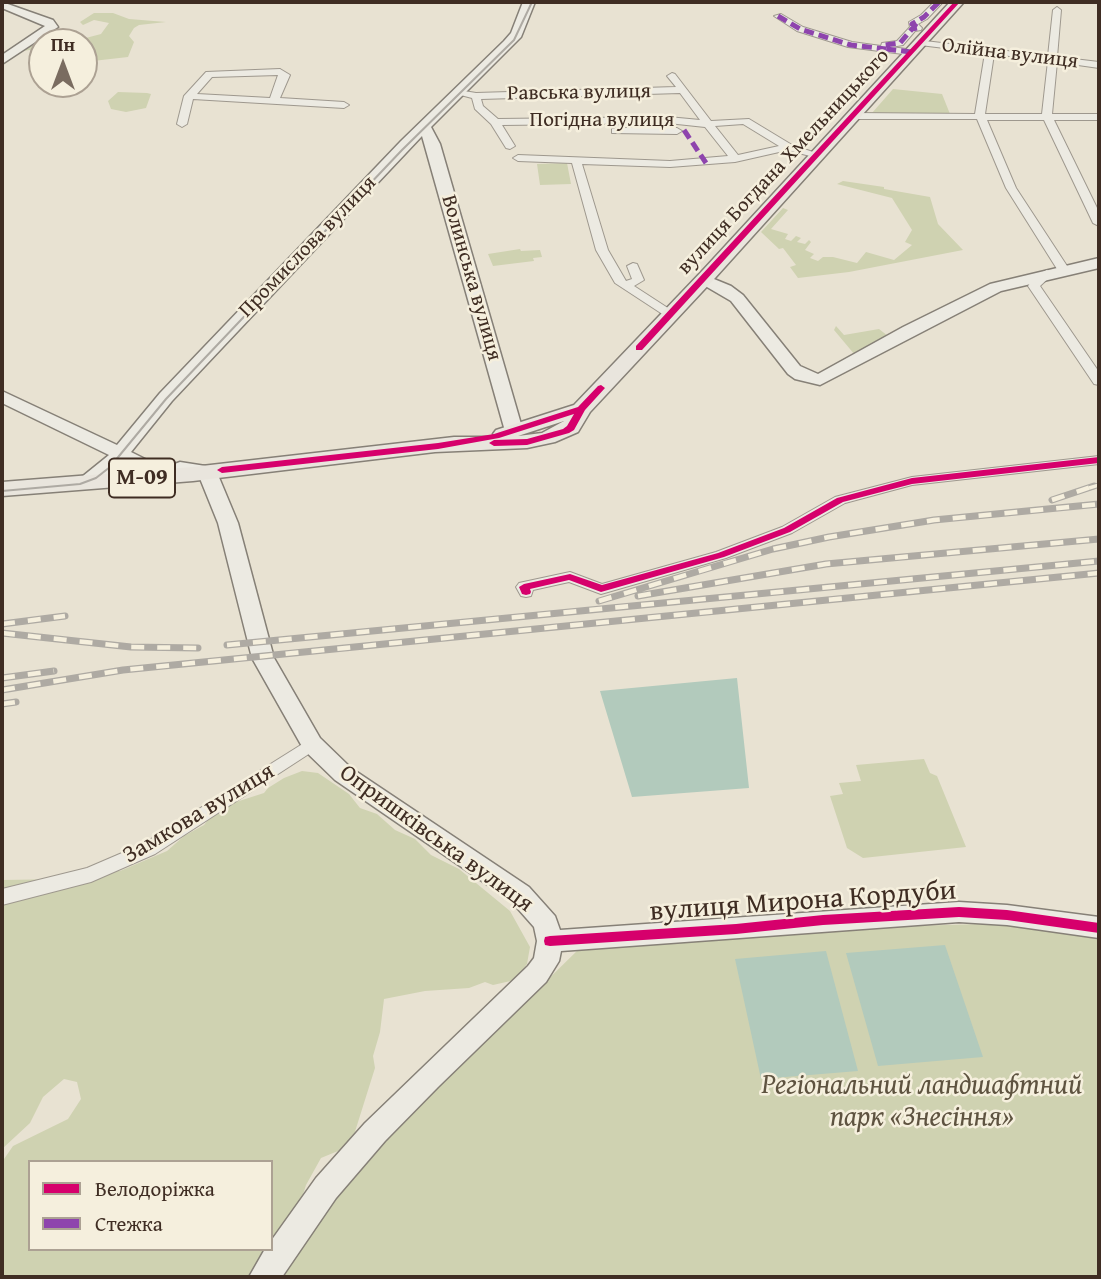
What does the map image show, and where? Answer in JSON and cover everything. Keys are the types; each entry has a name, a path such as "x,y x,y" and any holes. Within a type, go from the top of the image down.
{"main road":[{"name":"Промислова вулиця","path":"84,481 106,470 166,397 424,127 517,34 528,2"},
{"name":"вулиця Богдана Хмельницького","path":"2,489 206,473 521,436 548,438 576,419 854,116 920,38 957,2"},
{"path":"2,5 49,23 52,27 2,60"},
{"name":"Волинська вулиця","path":"424,127 433,145 521,436"},
{"path":"703,280 725,289 737,298 794,370 820,380 830,377 909,330 996,287 1099,263"},
{"path":"2,396 153,470 174,469 206,473"},
{"name":"вулиця Богдана Хмельницького","path":"521,436 547,419 576,419"},
{"path":"84,481 293,454 341,457"},
{"name":"Опришківська вулиця","path":"206,473 228,523 263,658 312,744 343,774 520,894 546,923 551,942 545,961 537,974 428,1078 334,1179 264,1277"},
{"name":"вулиця Мирона Кордуби","path":"551,942 736,929 822,919 959,912 1007,915 1099,928"}],"street":[{"path":"920,38 912,24 924,17 939,2"},
{"path":"1057,10 1047,116 1099,223"},
{"name":"Олійна вулиця","path":"778,16 800,29 851,45 886,49 920,38 990,52 1099,65"},
{"path":"886,49 885,45 900,43 912,29 920,38"},
{"path":"990,52 980,115 1011,188 1055,272 1036,282 1034,286 1099,382"},
{"path":"182,124 189,96 209,74 281,72 285,75 274,100"},
{"path":"672,76 735,159"},
{"name":"Равська вулиця","path":"458,93 475,96 683,90"},
{"path":"189,96 344,105"},
{"path":"475,96 478,107 498,126 510,146"},
{"path":"854,116 1099,117"},
{"name":"Погідна вулиця","path":"498,126 683,126 745,121 788,147"},
{"path":"518,158 670,164 735,159 788,147 817,155"},
{"path":"576,160 603,250 621,283 670,315"},
{"path":"625,286 638,280 633,266"},
{"path":"996,287 1020,285 1037,292"},
{"path":"526,592 524,587 570,577 601,589 721,555 787,530 840,500 912,481 1099,460"},
{"name":"Замкова вулиця","path":"2,897 91,875 149,849 312,744"}],"green space":[{"path":"94,13 113,13 129,19 166,22 134,28 129,36 134,42 128,57 98,60 98,35 109,23 94,20 83,25 80,22"},
{"path":"893,89 942,94 950,114 872,113"},
{"path":"118,92 151,94 146,108 126,112 111,109 108,101"},
{"path":"567,163 571,184 540,185 537,164"},
{"path":"843,181 930,197 938,224 963,250 849,272 798,278 790,267 796,265 783,248 779,249 761,232 783,208 788,210 771,229 788,234 785,239 791,241 796,236 801,238 797,242 805,244 809,240 811,242 805,250 814,254 810,258 818,261 823,257 833,257 857,263 866,252 894,260 912,245 905,242 912,230 892,198 837,184"},
{"path":"520,249 540,250 542,257 533,258 534,261 493,266 488,254"},
{"path":"836,326 844,335 879,329 888,336 855,355 834,330"},
{"path":"924,759 930,773 937,776 966,847 863,858 847,848 830,796 843,794 839,783 861,781 856,765"},
{"path":"302,771 318,773 349,794 360,808 377,814 395,830 415,839 431,855 459,869 510,911 530,947 527,964 515,980 493,985 485,982 469,988 425,991 384,999 380,1032 373,1056 375,1068 353,1138 338,1151 321,1158 306,1185 301,1201 273,1241 273,1160 28,1160 28,1251 265,1251 251,1277 2,1277 2,1162 13,1146 68,1119 81,1099 77,1082 64,1079 43,1097 30,1123 2,1149 2,880 66,879 97,871 120,871 167,851 184,836 204,825 210,817 236,802 264,793 284,778"},
{"name":"Регіональний ландшафтний парк «Знесіння»","path":"1099,921 1099,1277 271,1277 315,1208 582,946 792,929"}],"shaded area":[{"path":"737,678 749,788 632,797 600,691"},
{"path":"945,945 983,1057 878,1066 846,953"},
{"path":"826,951 858,1071 761,1079 735,959"}],"tram line":[{"path":"2,491 80,484 96,478 110,467 166,399 402,150 514,40 532,2"}],"railway":[{"path":"1089,488 1099,485"},
{"path":"1052,500 1094,486"},
{"path":"599,601 773,549 829,537 934,520 1099,504"},
{"path":"638,596 826,564 1099,539"},
{"path":"227,645 1099,561"},
{"path":"2,690 123,670 1099,573"},
{"path":"2,624 65,616"},
{"path":"2,633 131,647 198,648"},
{"path":"2,678 54,671"},
{"path":"2,704 16,702"}],"marked path":[{"path":"917,27 912,24 924,17 939,2"},
{"path":"778,16 800,29 851,45 886,49"},
{"path":"911,52 886,49 885,45 900,43 912,29 917,28"},
{"path":"684,130 706,163"}],"cycle path":[{"path":"639,348 957,2"},
{"path":"494,443 527,442 566,431 571,428 581,409 601,388"},
{"path":"222,470 438,446 496,436 581,409"},
{"path":"526,592 524,587 570,577 601,589 721,555 787,530 840,500 912,481 1099,460"},
{"path":"550,941 959,912 1007,915 1099,928"}]}
